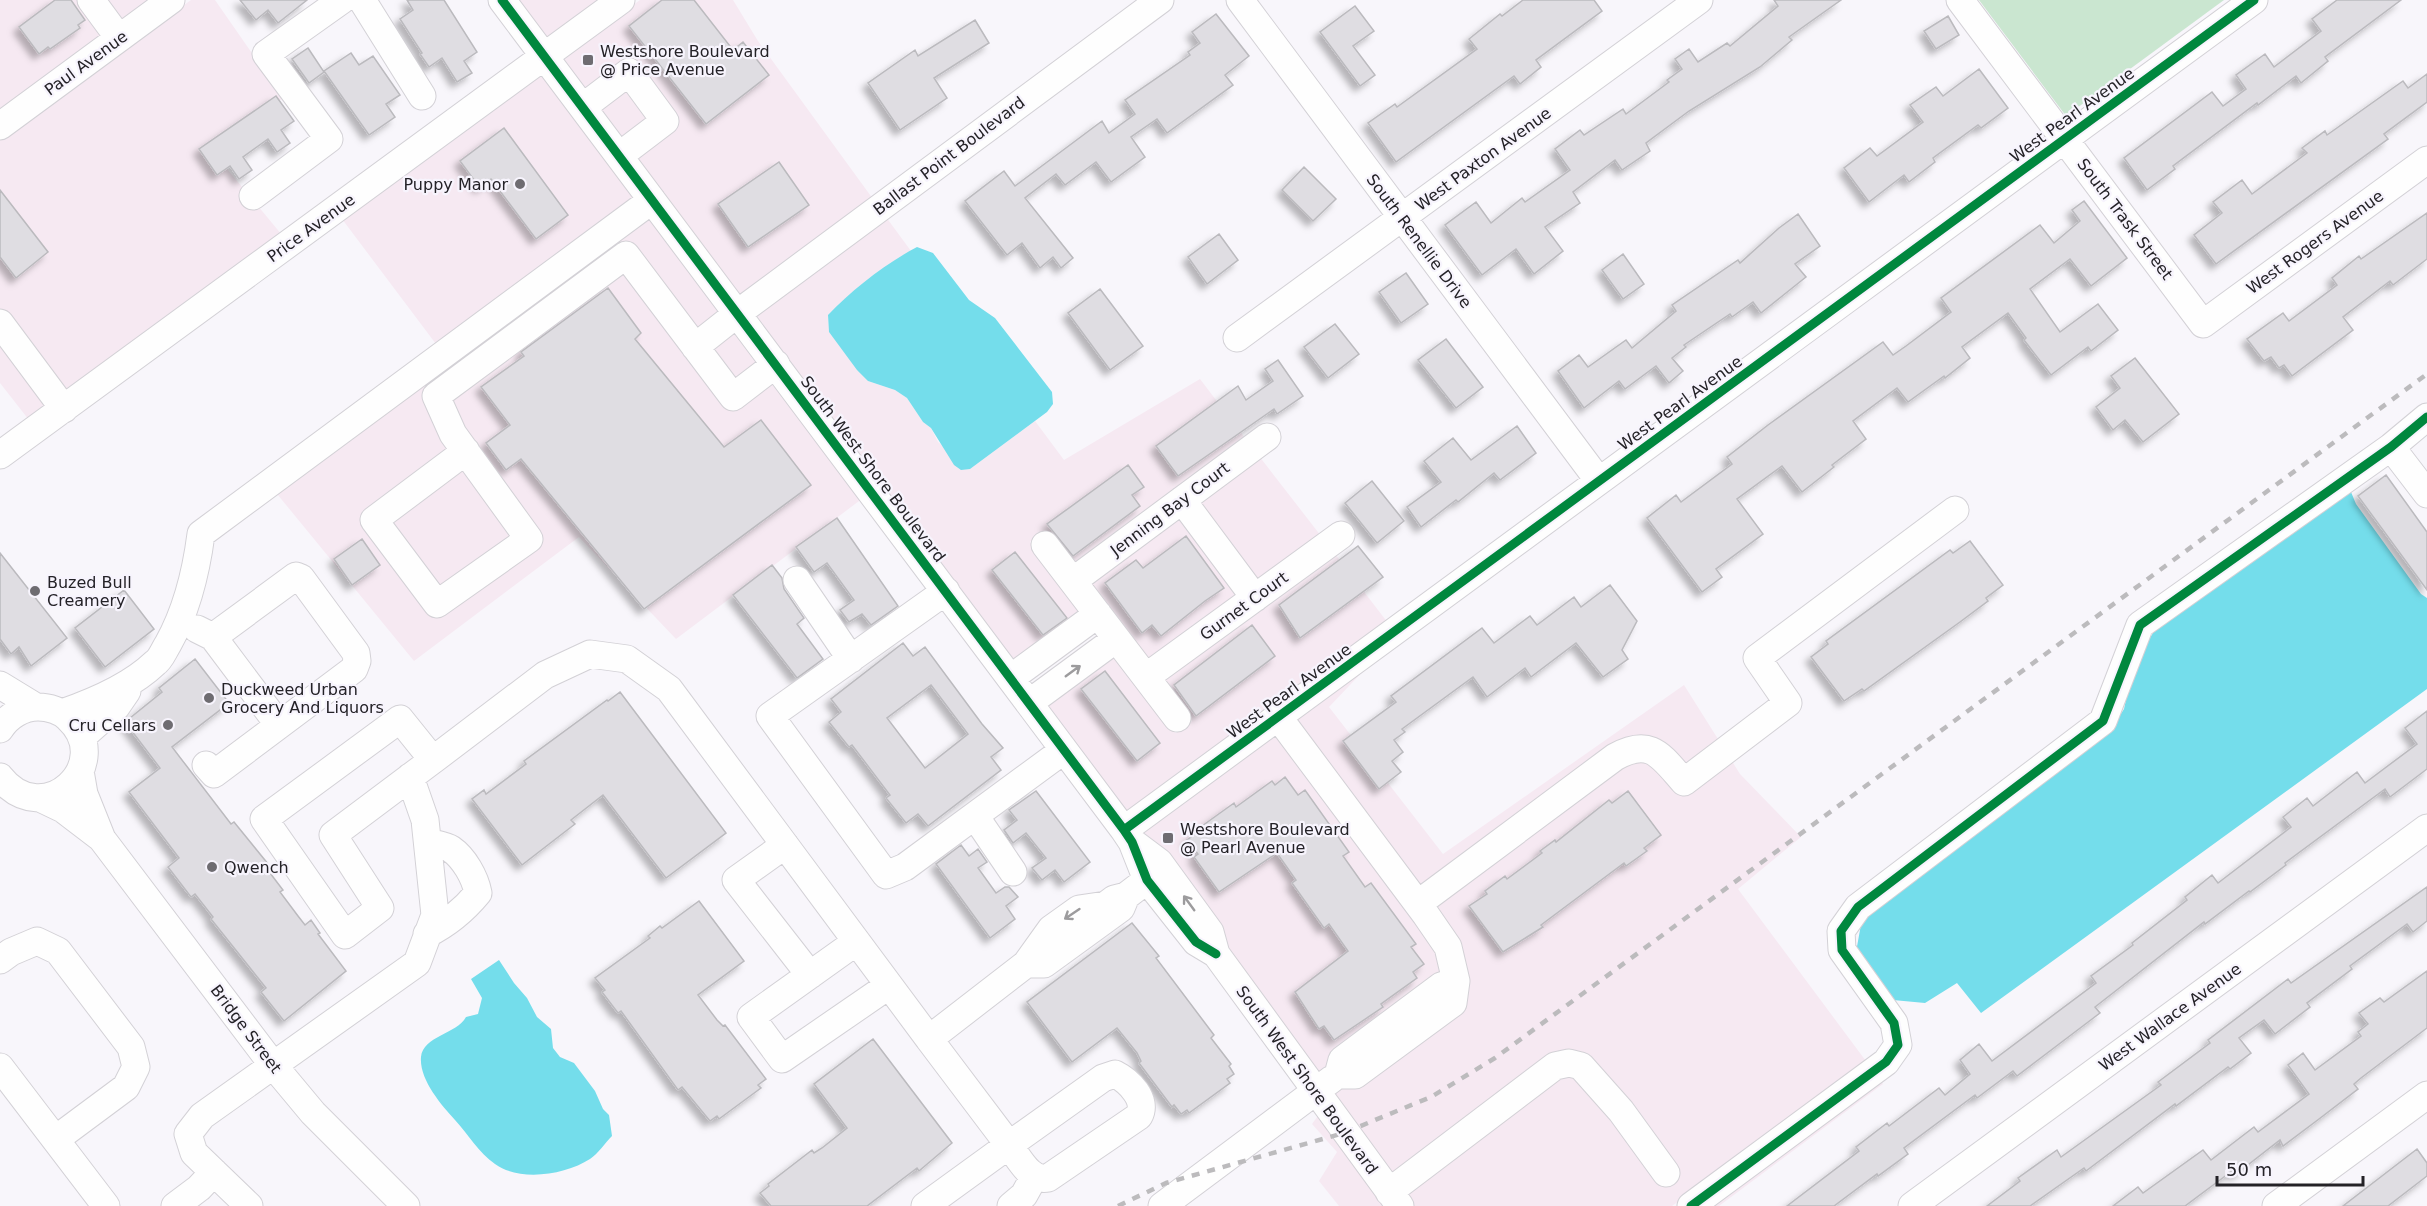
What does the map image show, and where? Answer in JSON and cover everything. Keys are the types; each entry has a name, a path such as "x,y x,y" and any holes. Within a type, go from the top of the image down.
{"street":[{"path":"91,0 119,38"},
{"name":"Paul Avenue","path":"0,126 171,0"},
{"path":"253,196 328,139 266,54 342,0"},
{"path":"362,0 422,96"},
{"name":"South West Shore Boulevard","path":"502,0 1128,836 1147,880 1196,942 1216,954 1327,1083 1344,1132 1394,1199"},
{"name":"Price Avenue","path":"0,455 621,0"},
{"name":"Ballast Point Boulevard","path":"695,347 1160,0"},
{"name":"South Renellie Drive","path":"1240,0 1599,481"},
{"name":"West Paxton Avenue","path":"1237,338 1699,0"},
{"name":"South Trask Street","path":"1960,0 2203,324"},
{"name":"West Pearl Avenue","path":"1128,836 1279,718 2254,0"},
{"path":"583,107 629,72 665,121 619,156"},
{"name":"West Rogers Avenue","path":"2203,324 2427,160"},
{"path":"0,729 12,715 24,709 49,710 90,704 136,678 157,662 180,623 196,570 201,534 652,201"},
{"path":"466,451 374,520 437,604 529,539 466,451 453,434 436,396 626,255 733,397 776,364"},
{"path":"0,323 64,408"},
{"path":"1691,1206 1886,1062 1898,1045 1894,1023 1842,950 1841,931 1858,907 2103,721 2140,625 2391,447 2427,417"},
{"name":"Jenning Bay Court","path":"1073,581 1267,437"},
{"path":"2391,447 2427,494"},
{"path":"1182,500 1255,598"},
{"path":"1419,903 1615,757 1630,749 1650,748 1661,756 1684,782 1788,703 1757,658 1955,510"},
{"name":"Gurnet Court","path":"1146,677 1341,535"},
{"path":"1045,545 1177,718"},
{"path":"206,765 214,774 354,669 357,661 356,653 301,578 296,576 213,637"},
{"path":"797,580 851,659"},
{"path":"946,591 770,716 886,876 905,867 1064,750"},
{"path":"1011,678 1098,615"},
{"path":"180,623 213,637 279,725"},
{"path":"1029,703 1116,639"},
{"path":"433,760 400,719 264,819 345,935 380,908 333,835 433,760 545,675 590,654 627,659 669,689 888,986 1009,1145 1034,1177 1041,1180 1048,1178 1139,1116 1142,1110 1141,1101 1126,1079 1115,1074 1103,1078 1009,1145 925,1206"},
{"path":"0,685 75,724 82,737 116,707 136,678"},
{"path":"1162,1206 1327,1083 1342,1060 1441,986 1456,981 1448,947 1419,903 1279,718"},
{"name":"Bridge Street","path":"82,737 84,752 80,771 84,794 102,838 273,1065 313,1113 406,1206"},
{"path":"15,794 50,797 64,790 75,780 80,771"},
{"path":"249,1206 194,1153 188,1134 202,1116 417,963 435,915 425,820 410,777"},
{"name":"Bridge Street","path":"15,794 63,809 102,838"},
{"path":"975,816 1013,872"},
{"name":"West Wallace Avenue","path":"1912,1206 2427,828"},
{"name":"South West Shore Boulevard","path":"1128,836 1159,862 1210,932 1216,954"},
{"path":"428,842 449,847 462,860 476,882 478,893 469,904 440,928 428,934"},
{"path":"785,845 736,880 810,975"},
{"path":"928,1039 1026,964 1051,929 1079,909 1106,905 1114,899 1126,896 1147,880"},
{"path":"0,960 11,952 37,942 58,951 131,1047 136,1067 126,1087 56,1140"},
{"path":"856,942 751,1017 783,1059 888,986"},
{"path":"1394,1199 1555,1066 1569,1063 1581,1066 1605,1093 1666,1173"},
{"path":"0,1067 106,1206"},
{"path":"2276,1206 2427,1095"},
{"path":"175,1206 199,1188 214,1172"},
{"path":"1011,1206 1024,1195 1034,1177"}],"shaded area":[{"path":"0,0 152,0 0,112"},
{"path":"191,0 215,0 283,98 213,152 282,235 29,420 0,383 0,140"},
{"path":"515,0 602,0 546,41"},
{"path":"640,0 733,0 758,41 873,199 739,298 560,59"},
{"path":"544,71 863,498 676,639 579,537 414,661 273,489 445,356 342,219"},
{"path":"886,217 911,251 856,289 838,305 828,315 829,332 868,381 895,390 907,398 923,422 931,428 938,442 970,469 1035,421 1064,460 1200,379 1245,438 1074,566 1046,531 1030,542 1083,611 1012,663 752,316"},
{"path":"1259,456 1321,536 1256,583 1197,503"},
{"path":"1181,515 1240,595 1147,663 1087,584"},
{"path":"1335,554 1388,623 1125,815 1044,706 1115,654 1176,733 1192,721 1161,680"},
{"path":"1368,666 1329,707 1443,854 1684,685 1740,774 1801,837 1738,889 1883,1084 1719,1206 1710,1206 1806,1108 1672,1206 1412,1206 1140,832"},
{"path":"1320,1113 1387,1206 1339,1206 1319,1181 1337,1152 1312,1124"}],"green space":[{"path":"1979,0 2224,0 2066,116"}],"water":[{"path":"917,247 933,253 969,300 995,318 1052,392 1053,404 1047,412 970,469 961,470 954,465 931,428 923,422 907,398 895,390 868,381 829,332 828,315 838,305 881,269"},
{"path":"2351,492 2356,504 2421,594 2427,598 2427,689 1981,1013 1957,983 1925,1003 1893,1000 1856,952 1862,919 2110,731 2124,709 2134,662 2159,624 2214,589"},
{"path":"499,960 527,998 537,1017 551,1029 553,1048 560,1057 574,1063 609,1115 612,1136 593,1157 580,1165 556,1172 529,1175 505,1170 489,1160 479,1149 427,1083 421,1065 423,1050 428,1044 462,1023 466,1017 478,1014 482,998 471,979"}],"building":[{"path":"55,0 71,0 85,20 78,25 80,28 39,54 19,27"},
{"path":"240,0 307,0 278,23 268,10 256,20"},
{"path":"407,0 444,0 477,52 464,61 472,73 457,82 442,58 429,67 400,19 413,10"},
{"path":"662,0 694,0 733,50 743,42 769,75 706,124 629,26"},
{"path":"1523,0 1594,0 1602,11 1536,60 1541,67 1520,84 1514,76 1396,162 1368,123 1395,104 1397,107 1477,49 1469,39 1500,14 1502,16"},
{"path":"1774,0 1841,0 1789,37 1792,40 1760,67 1689,111 1646,143 1650,151 1622,170 1615,160 1573,192 1580,203 1545,227 1563,251 1534,274 1516,249 1482,275 1445,225 1476,202 1491,223 1522,198 1525,202 1570,170 1555,149 1580,130 1584,135 1623,109 1626,114 1669,82 1667,80 1682,69 1675,59 1689,49 1698,62 1727,43 1730,46 1778,6"},
{"path":"2337,0 2401,0 2325,57 2328,61 2301,83 2296,76 2258,105 2257,103 2173,166 2175,169 2147,190 2124,158 2212,92 2223,106 2246,89 2236,75 2265,54 2274,67 2321,31 2312,19"},
{"path":"1355,6 1374,31 1353,46 1375,75 1360,86 1320,32"},
{"path":"1216,14 1249,56 1225,75 1233,85 1167,133 1157,119 1131,137 1145,157 1111,182 1096,162 1065,185 1056,174 1025,198 1073,258 1061,268 1053,257 1040,268 1022,243 1007,255 965,201 1004,171 1015,186 1102,121 1109,133 1135,114 1125,100 1190,55 1188,52 1200,43 1192,32"},
{"path":"1948,16 1959,35 1936,49 1924,31"},
{"path":"975,20 989,43 934,78 947,98 900,130 868,83 915,50 918,56"},
{"path":"308,48 324,72 309,83 292,59"},
{"path":"351,53 359,65 373,56 400,95 386,104 395,117 369,135 324,71"},
{"path":"1979,69 2008,108 1981,128 1978,125 1933,158 1935,162 1909,182 1904,175 1869,202 1844,168 1870,148 1877,156 1923,122 1910,105 1936,87 1943,96"},
{"path":"2427,74 2427,102 2384,134 2388,139 2216,264 2194,235 2222,213 2213,202 2242,180 2252,194 2307,153 2302,148 2325,131 2327,135 2403,81 2408,88"},
{"path":"276,96 294,121 281,130 290,143 277,152 268,139 243,157 252,170 239,179 230,166 217,175 199,149"},
{"name":"Puppy Manor","path":"504,128 568,215 536,239 491,179 480,188 460,161"},
{"path":"779,162 809,205 748,247 718,204"},
{"path":"1304,167 1336,199 1313,221 1282,190"},
{"path":"0,190 48,252 16,278 0,257"},
{"path":"2084,201 2127,258 2091,286 2070,259 2030,289 2060,332 2098,304 2118,330 2091,351 2088,347 2051,375 2024,340 2026,338 2008,313 1962,347 1970,358 1945,378 1944,376 1908,402 1897,388 1853,421 1866,439 1802,492 1782,466 1737,499 1763,534 1716,569 1722,577 1702,592 1647,518 1676,495 1681,502 1732,464 1727,457 1883,342 1893,355 1906,346 1951,312 1941,298 2040,225 2054,243 2080,221 2072,210"},
{"path":"2427,213 2427,259 2393,285 2390,281 2343,317 2353,330 2292,376 2284,365 2279,368 2271,357 2264,361 2247,339 2283,313 2289,321 2337,285 2332,278 2359,256 2361,259"},
{"path":"1798,214 1820,246 1795,264 1806,277 1761,313 1753,302 1732,317 1730,314 1684,345 1686,347 1672,358 1683,371 1669,383 1656,366 1625,389 1619,381 1584,408 1558,371 1579,355 1588,367 1626,340 1632,348 1676,311 1672,305 1738,260 1740,263"},
{"path":"1219,234 1238,260 1207,284 1188,257"},
{"path":"1623,254 1644,284 1623,299 1602,270"},
{"path":"1406,273 1428,304 1401,323 1379,292"},
{"path":"608,288 641,333 635,339 724,447 761,420 811,485 644,609 521,459 506,470 486,443 510,425 481,387 524,356 521,352"},
{"path":"1100,289 1143,346 1110,370 1068,313"},
{"path":"1335,324 1359,354 1328,378 1304,347"},
{"path":"1446,339 1483,387 1456,408 1418,360"},
{"path":"2135,358 2179,414 2143,442 2125,420 2113,430 2096,407 2120,388 2111,376"},
{"path":"1278,360 1303,396 1277,414 1274,409 1178,476 1156,446 1238,386 1246,400 1273,381 1265,369"},
{"path":"1517,426 1536,453 1500,480 1494,473 1458,502 1456,500 1421,527 1407,507 1441,482 1424,461 1453,438 1471,460"},
{"path":"1128,465 1144,487 1132,495 1140,506 1073,556 1047,524"},
{"path":"2386,475 2427,532 2427,590 2358,496"},
{"path":"1372,481 1404,521 1377,543 1345,503"},
{"path":"837,518 898,606 871,625 862,614 849,622 840,610 854,600 827,563 814,572 796,547"},
{"path":"1186,536 1224,588 1161,636 1152,625 1142,633 1105,583 1136,560 1143,568"},
{"path":"362,539 380,565 352,585 334,559"},
{"path":"1970,541 2003,585 1986,598 1988,601 1960,622 1864,691 1862,689 1844,701 1811,657 1828,644 1826,641 1950,550 1953,553"},
{"path":"1358,546 1383,577 1300,638 1279,605"},
{"path":"1015,552 1067,618 1043,635 992,570"},
{"path":"0,553 67,638 31,666 19,647 11,654 0,639"},
{"path":"772,565 782,578 784,589 804,618 797,624 823,659 797,678 733,595"},
{"path":"1610,585 1637,621 1622,650 1628,659 1603,677 1576,643 1531,677 1525,668 1487,697 1473,677 1402,729 1405,732 1394,740 1403,752 1392,761 1401,772 1379,789 1343,741 1396,702 1391,696 1482,628 1494,643 1530,616 1537,625 1574,597 1581,607"},
{"path":"124,590 154,629 105,667 75,628"},
{"path":"1252,625 1275,656 1196,716 1174,685"},
{"path":"903,643 913,656 925,647 982,724 1003,748 991,757 1001,770 928,826 918,814 906,823 886,798 890,795 852,745 849,747 829,722 841,712 831,699","holes":["931,685 968,734 925,768 887,718"]},
{"path":"195,659 229,703 172,747 231,824 234,822 273,870 270,873 283,890 280,892 305,925 311,920 320,933 318,934 346,971 284,1021 261,992 266,988 211,919 213,917 195,894 191,897 168,867 179,858 129,792 160,768 125,722 162,692 159,688"},
{"path":"1105,671 1160,743 1137,761 1081,689"},
{"path":"620,692 726,833 666,878 603,795 571,820 575,824 522,865 472,799 484,790 486,794 526,764 524,761"},
{"path":"2427,711 2427,769 2390,797 2385,789 2285,863 2286,865 2250,892 2205,924 2204,922 2095,1007 2100,1013 2017,1076 2013,1071 1977,1098 1975,1095 1904,1148 1908,1154 1878,1176 1877,1174 1834,1206 1787,1206 1859,1151 1856,1147 1887,1123 1889,1126 1939,1088 1945,1095 1970,1074 1960,1060 1979,1044 1992,1061 2096,983 2091,976 2187,900 2185,897 2212,875 2218,883 2291,827 2283,817 2307,798 2313,806 2357,772 2365,783 2417,744 2405,728"},
{"path":"1285,777 1298,795 1305,790 1349,852 1343,856 1365,887 1371,883 1416,944 1411,947 1424,964 1413,972 1417,978 1381,1004 1383,1007 1334,1040 1324,1026 1319,1029 1295,992 1348,951 1329,924 1324,928 1292,883 1296,880 1277,853 1219,892 1194,857 1198,854 1187,840 1197,833 1195,831 1234,803 1236,807 1272,781 1275,785"},
{"path":"1036,791 1090,862 1064,882 1055,870 1042,880 1032,868 1046,858 1026,833 1013,843 1004,830 1017,820 1009,810"},
{"path":"1628,791 1661,835 1644,848 1647,851 1626,866 1624,863 1541,925 1543,927 1503,952 1469,906 1487,894 1485,891 1505,876 1507,879 1542,853 1540,851 1555,840 1556,842 1609,800 1612,803"},
{"path":"961,845 969,856 978,849 987,862 978,868 996,893 1009,887 1018,897 1006,906 1015,919 990,938 936,864"},
{"path":"2427,887 2427,921 2413,932 2407,924 2350,966 2352,969 2307,1003 2310,1007 2275,1034 2264,1020 2239,1038 2251,1053 2230,1069 2228,1067 2086,1171 2084,1168 2030,1206 1987,1206 2020,1181 2018,1178 2057,1150 2061,1157 2161,1085 2158,1082 2210,1043 2208,1040 2288,979 2291,983"},
{"path":"699,901 744,961 698,995 717,1020 723,1026 725,1025 766,1079 758,1085 761,1088 719,1119 717,1116 710,1121 682,1087 678,1090 621,1011 618,1013 602,992 605,990 595,978 650,938 648,936 660,926 662,928"},
{"path":"1132,923 1159,956 1156,958 1214,1035 1211,1038 1231,1064 1229,1066 1234,1074 1227,1079 1230,1083 1189,1113 1187,1110 1181,1114 1174,1105 1172,1107 1139,1063 1141,1061 1137,1053 1117,1028 1072,1062 1027,1002"},
{"path":"2427,971 2427,1028 2354,1084 2358,1089 2283,1146 2280,1140 2235,1175 2232,1171 2185,1206 2113,1206 2138,1187 2143,1193 2203,1150 2211,1160 2254,1127 2258,1132 2309,1094 2288,1065 2303,1053 2315,1070 2361,1036 2358,1032 2368,1024 2359,1013 2380,998 2384,1002"},
{"path":"873,1039 952,1143 919,1171 917,1168 867,1206 771,1206 760,1193 769,1186 768,1184 812,1150 814,1153 822,1148 847,1128 814,1084"},
{"path":"2417,1149 2427,1163 2427,1176 2388,1206 2343,1206"}],"railway":[{"path":"1118,1206 1166,1183 1344,1133 1431,1097 1495,1058 2427,374"}],"cycle path":[{"path":"502,0 1124,830 1132,842 1147,880 1196,942 1216,954"},
{"path":"1124,830 2254,0"},
{"path":"1691,1206 1886,1062 1898,1045 1894,1023 1842,950 1841,931 1858,907 2103,721 2140,625 2391,447 2427,417"}],"place":[{"name":"Westshore Boulevard @ Price Avenue","path":"588,60"},
{"name":"Puppy Manor","path":"520,184"},
{"name":"Buzed Bull Creamery","path":"35,591"},
{"name":"Duckweed Urban Grocery And Liquors","path":"209,698"},
{"name":"Cru Cellars","path":"168,725"},
{"name":"Westshore Boulevard @ Pearl Avenue","path":"1168,838"},
{"name":"Qwench","path":"212,867"}]}
